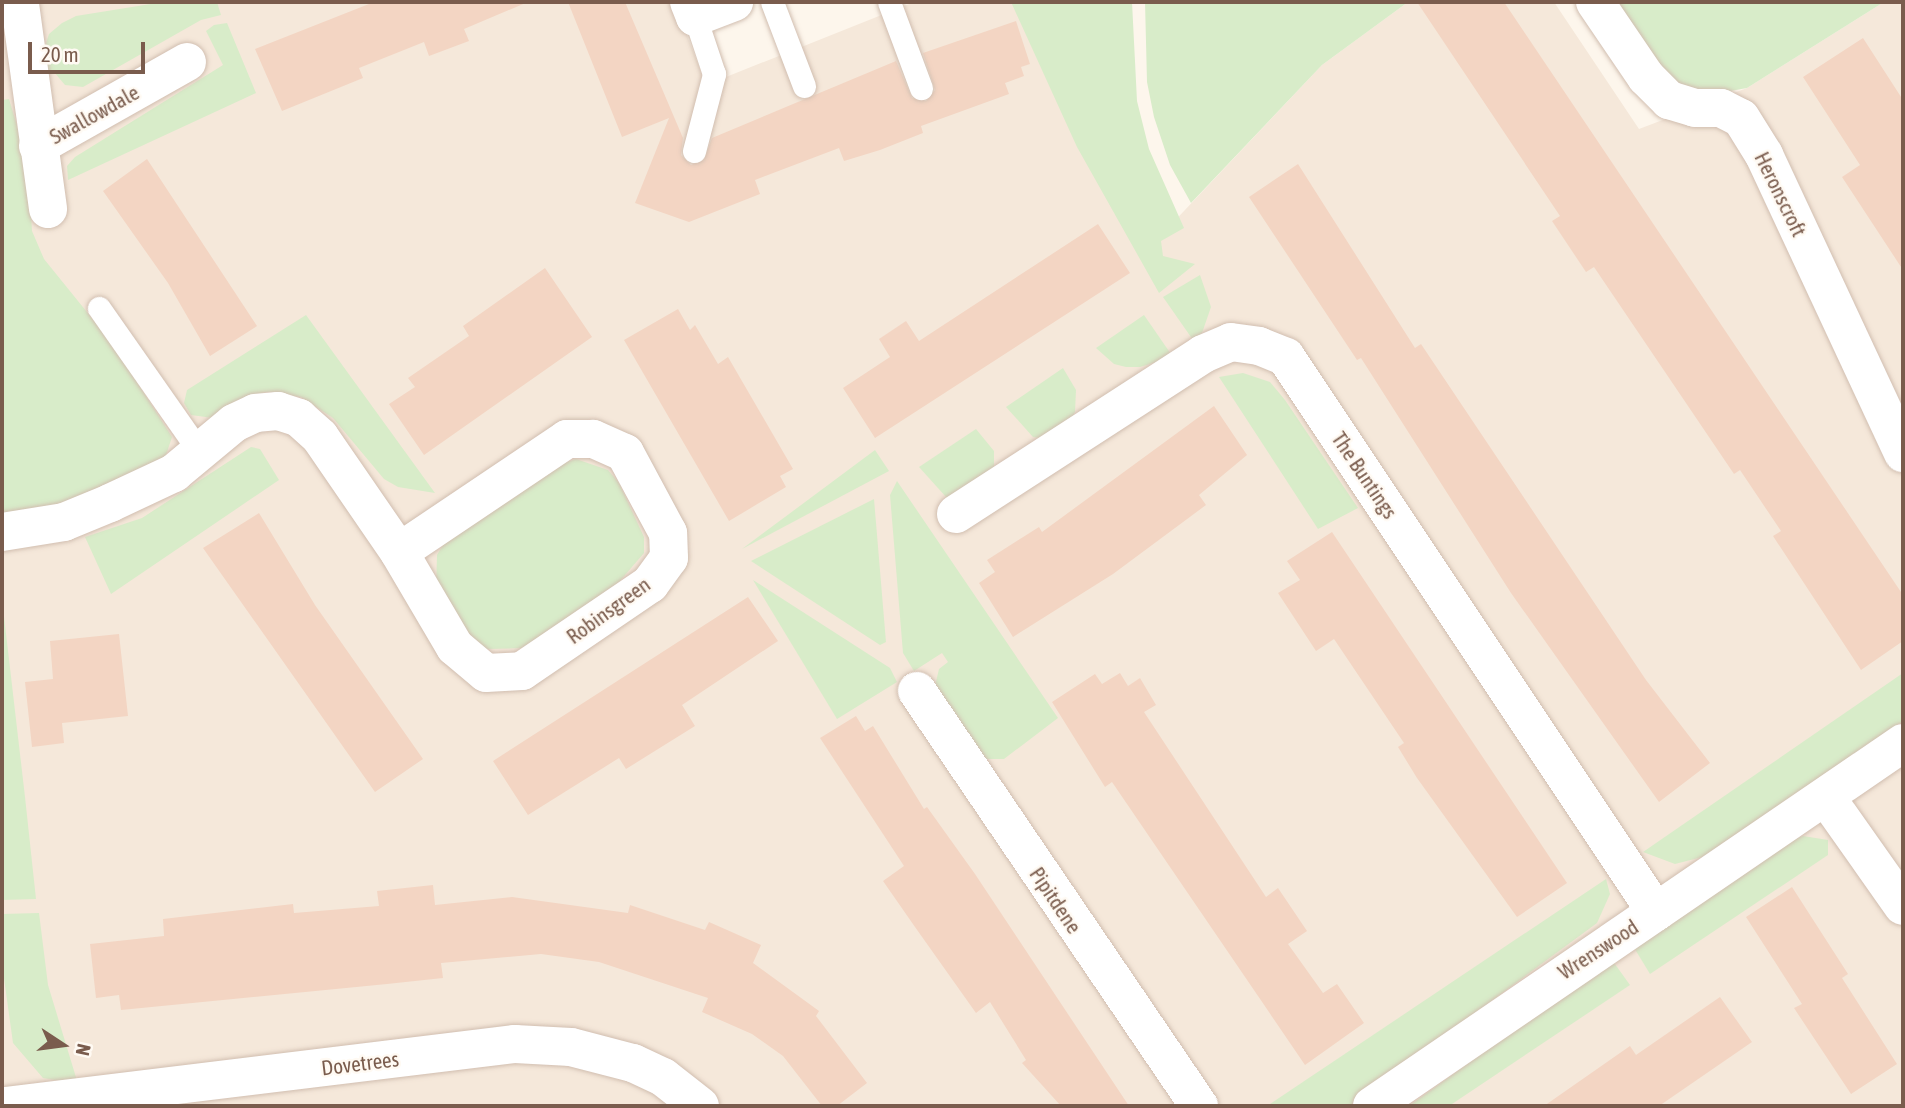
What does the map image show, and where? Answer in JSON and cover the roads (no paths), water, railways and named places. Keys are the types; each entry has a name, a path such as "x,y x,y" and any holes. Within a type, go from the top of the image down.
{"street":[{"path":"692,9 734,2"},
{"name":"Heronscroft","path":"1595,2 1646,77 1669,100 1695,108 1721,107 1741,118 1764,155 1903,453"},
{"name":"Swallowdale","path":"19,4 48,209"},
{"name":"Swallowdale","path":"38,146 187,62"},
{"name":"The Buntings","path":"956,514 1202,354 1231,342 1259,345 1286,357 1656,912"},
{"name":"Robinsgreen","path":"2,532 90,512 174,472 234,423 255,413 278,411 299,418 320,437 399,552 455,647 486,673 522,671 650,584 669,558 668,533 625,453 580,439 567,439 399,552"},
{"name":"Pipitdene","path":"917,691 1199,1106"},
{"name":"Wrenswood","path":"1372,1106 1903,743"},
{"path":"1826,797 1903,906"},
{"name":"Dovetrees","path":"5,1106 515,1044 571,1047 633,1063 663,1077 700,1106"}],"lane":[{"path":"772,2 804,86"},
{"path":"889,2 921,88"},
{"path":"692,9 714,74 694,151"},
{"path":"99,308 200,452"}]}
